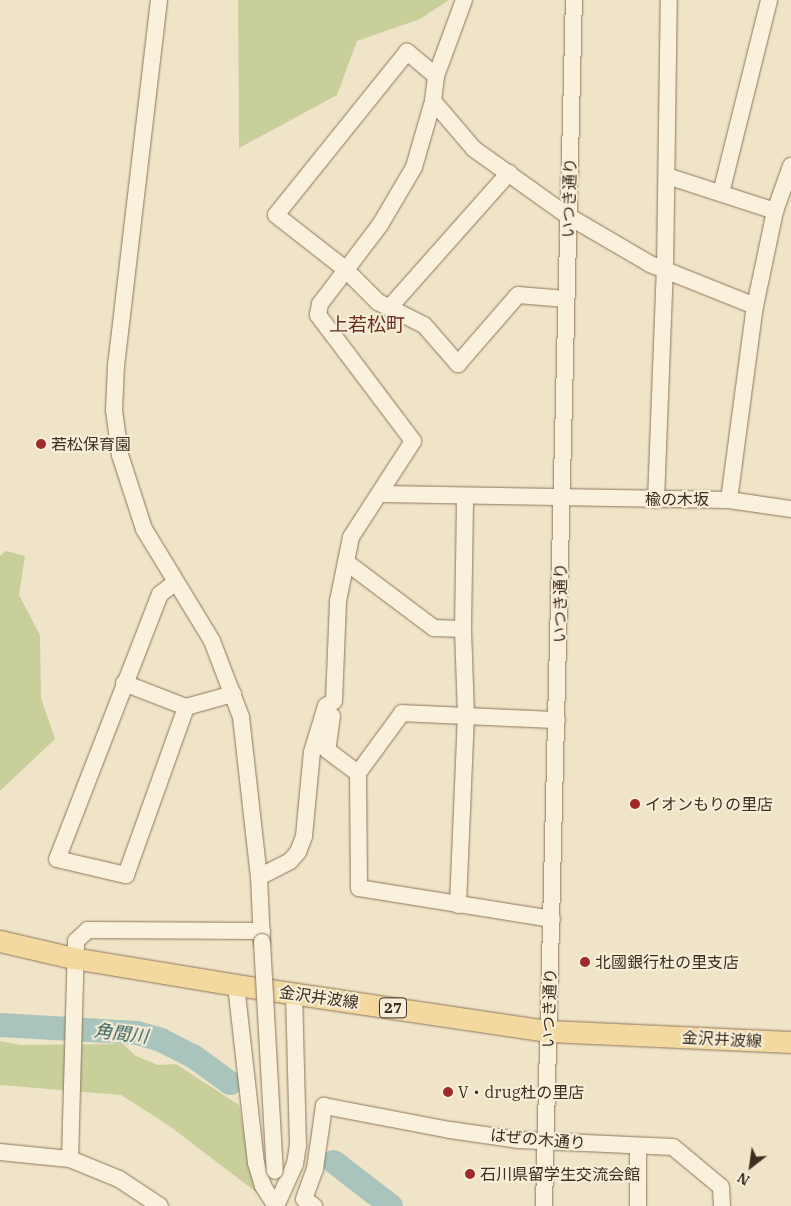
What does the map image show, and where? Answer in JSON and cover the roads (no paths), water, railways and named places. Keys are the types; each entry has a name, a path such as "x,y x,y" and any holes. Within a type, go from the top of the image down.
{"main road":[{"name":"金沢井波線","path":"0,941 73,958 236,985 548,1031 791,1042"}],"street":[{"path":"159,0 116,365 114,410 120,455 129,488 144,529 212,641 241,717 259,877 276,1206"},
{"path":"358,773 327,750 334,700 338,601 351,537 382,494 413,441 318,315 320,304 380,225 414,167 433,101 436,76 464,0"},
{"name":"いつき通り","path":"544,1206 574,0"},
{"path":"656,500 665,270 669,0"},
{"path":"721,193 769,0"},
{"path":"436,76 408,52 276,215 345,269 378,302 424,325 458,364 518,295 566,299"},
{"path":"433,101 474,148 568,216 665,270 755,306"},
{"path":"729,500 755,306 774,210 791,166"},
{"path":"389,308 509,173"},
{"path":"667,176 774,210"},
{"name":"楡の木坂","path":"382,494 729,500 791,509"},
{"path":"458,905 466,715 463,629 465,496"},
{"path":"346,562 434,628 463,629"},
{"path":"176,582 160,594 57,859 126,875 186,707"},
{"path":"124,683 186,707 232,694"},
{"path":"259,877 283,868 298,852 304,836 312,752 326,706 334,700"},
{"path":"552,920 358,888 358,773 402,713 557,720"},
{"path":"70,1159 73,958 76,941 88,930 262,937"},
{"path":"236,985 256,1163 263,1186 276,1206"},
{"path":"276,1206 295,1164 298,1146 294,994"},
{"name":"はぜの木通り","path":"314,1206 304,1198 315,1169 324,1106 450,1130 545,1142 673,1147 721,1187 722,1206"},
{"path":"638,1146 638,1206"},
{"path":"0,1152 70,1159 119,1179 160,1206"}],"waterway":[{"name":"角間川","path":"0,1025 137,1033 161,1040 193,1056 230,1083"},
{"name":"角間川","path":"334,1162 391,1206"}],"place":[{"name":"若松保育園","path":"41,444"},
{"name":"イオンもりの里店","path":"635,804"},
{"name":"北國銀行杜の里支店","path":"585,962"},
{"name":"V・drug杜の里店","path":"448,1092"},
{"name":"石川県留学生交流会館","path":"470,1174"}],"district":[{"name":"上若松町","path":"367,325"}]}
